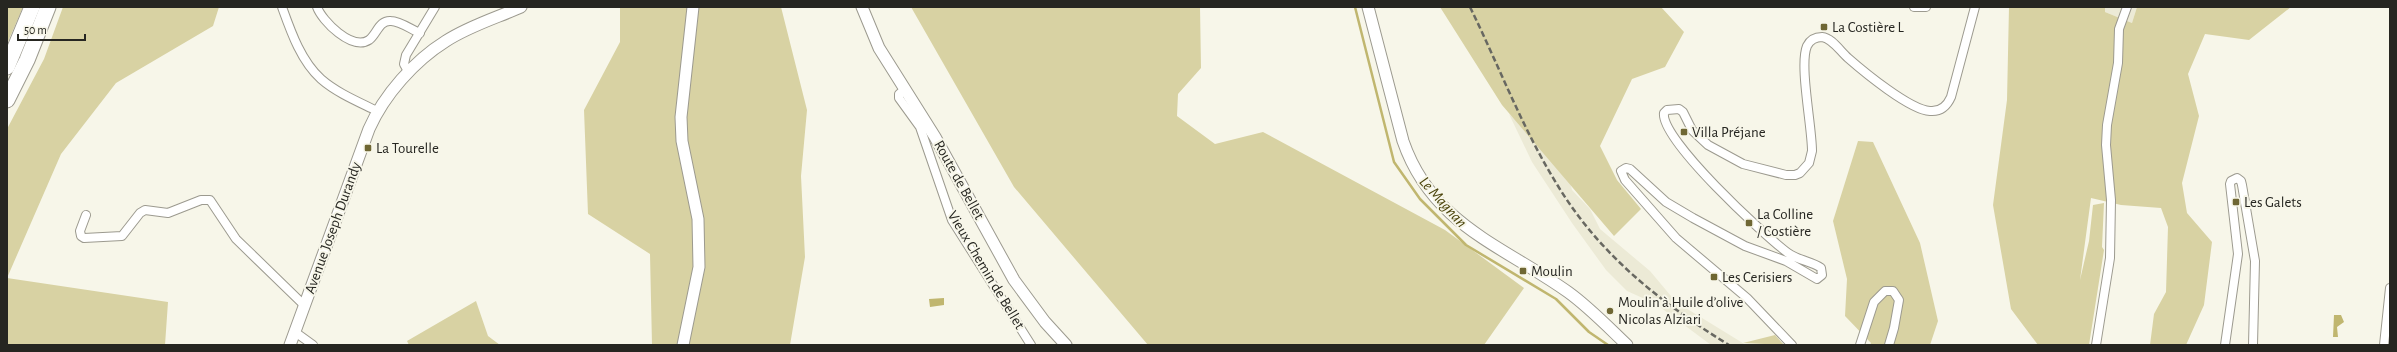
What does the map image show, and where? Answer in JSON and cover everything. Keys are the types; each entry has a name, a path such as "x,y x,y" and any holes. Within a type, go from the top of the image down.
{"highway":[{"path":"7,67 32,7"},
{"path":"7,100 27,60 48,7"}],"street":[{"path":"282,7 293,38 321,79 346,95 377,111"},
{"path":"317,7 321,17 345,38 357,43 368,40 383,23 392,21 420,33"},
{"path":"409,73 404,64 406,55 435,7"},
{"name":"Avenue Joseph Durandy","path":"290,345 377,111 392,90 446,41 521,7"},
{"path":"683,345 699,267 698,219 682,141 682,117 693,7"},
{"name":"Route de Bellet","path":"862,7 879,48 936,137 1014,280 1045,322 1066,345"},
{"path":"1368,7 1402,142 1422,183 1444,208 1470,230 1569,292 1627,345"},
{"path":"1914,7 1926,7"},
{"path":"1792,345 1747,298 1676,238 1625,180 1621,171 1626,168 1630,169 1666,202 1721,234 1786,261 1816,279 1822,275 1821,268 1802,262 1769,238 1695,164 1674,139 1664,123 1664,113 1667,110 1679,109 1699,138 1729,158 1786,175 1800,173 1809,163 1812,151 1805,64 1807,48 1811,41 1822,36 1828,39 1855,64 1907,102 1925,110 1938,110 1946,106 1951,97 1974,7"},
{"path":"2096,345 2110,258 2110,186 2106,146 2118,63 2119,29 2127,7"},
{"name":"Vieux Chemin de Bellet","path":"905,89 899,94 899,98 920,127 952,220 1030,345"},
{"path":"2225,345 2238,254 2230,184 2231,181 2236,178 2241,181 2242,185 2255,261 2253,345"},
{"path":"86,215 80,231 81,236 84,238 122,236 140,213 145,210 168,213 201,200 210,200 236,239 305,306"},
{"path":"2384,345 2390,288"},
{"path":"1860,345 1876,297 1885,291 1893,291 1899,300 1889,345"},
{"path":"295,332 313,345"}],"shaded area":[{"path":"7,7 23,7 7,44"},
{"path":"63,7 219,7 213,26 116,83 61,154 7,278 7,129 44,59"},
{"path":"620,7 781,7 807,110 801,176 805,257 790,345 652,345 650,254 588,214 584,110 620,42"},
{"path":"911,7 1200,7 1201,68 1178,94 1177,116 1215,144 1263,132 1445,230 1524,288 1484,345 1148,345 1014,187"},
{"path":"1440,7 1661,7 1684,32 1665,67 1632,79 1600,146 1617,180 1641,209 1614,236 1502,105"},
{"path":"2009,7 2105,7 2105,12 2132,23 2137,7 2291,7 2249,40 2205,34 2188,74 2199,116 2182,183 2187,213 2212,242 2204,305 2186,345 2150,345 2154,314 2166,292 2168,227 2161,208 2121,205 2091,198 2080,280 2089,241 2093,205 2104,203 2102,247 2104,250 2089,345 2038,345 2011,309 1993,205 2007,100"},
{"path":"2105,7 2137,7 2132,23 2105,12"},
{"path":"1509,114 1565,162 1572,190 1590,209 1600,229 1650,271 1676,302 1746,345 1711,345 1656,304 1627,291 1606,270 1572,223 1532,162"},
{"path":"1858,141 1873,142 1920,243 1938,321 1930,345 1870,345 1871,343 1845,316 1847,279 1833,221"},
{"path":"7,278 168,302 165,345 7,345"},
{"path":"944,298 944,305 930,307 929,299"},
{"path":"476,301 488,336 500,345 409,345 407,341"},
{"path":"2334,315 2341,315 2344,322 2337,327 2338,337 2333,337"},
{"path":"1775,335 1784,345 1743,343"}],"waterway":[{"name":"Le Magnan","path":"1355,7 1394,162 1420,199 1466,245 1556,299 1589,332 1608,345"}],"railway":[{"path":"1470,7 1545,165 1575,211 1593,234 1634,276 1680,312 1729,345"}],"place":[{"name":"La Costière L","path":"1824,27"},
{"name":"Villa Préjane","path":"1684,132"},
{"name":"La Tourelle","path":"368,148"},
{"name":"Les Galets","path":"2236,202"},
{"name":"La Colline / Costière","path":"1749,223"},
{"name":"Moulin","path":"1523,271"},
{"name":"Les Cerisiers","path":"1714,277"},
{"name":"Moulin à Huile d’olive Nicolas Alziari","path":"1610,311"}]}
